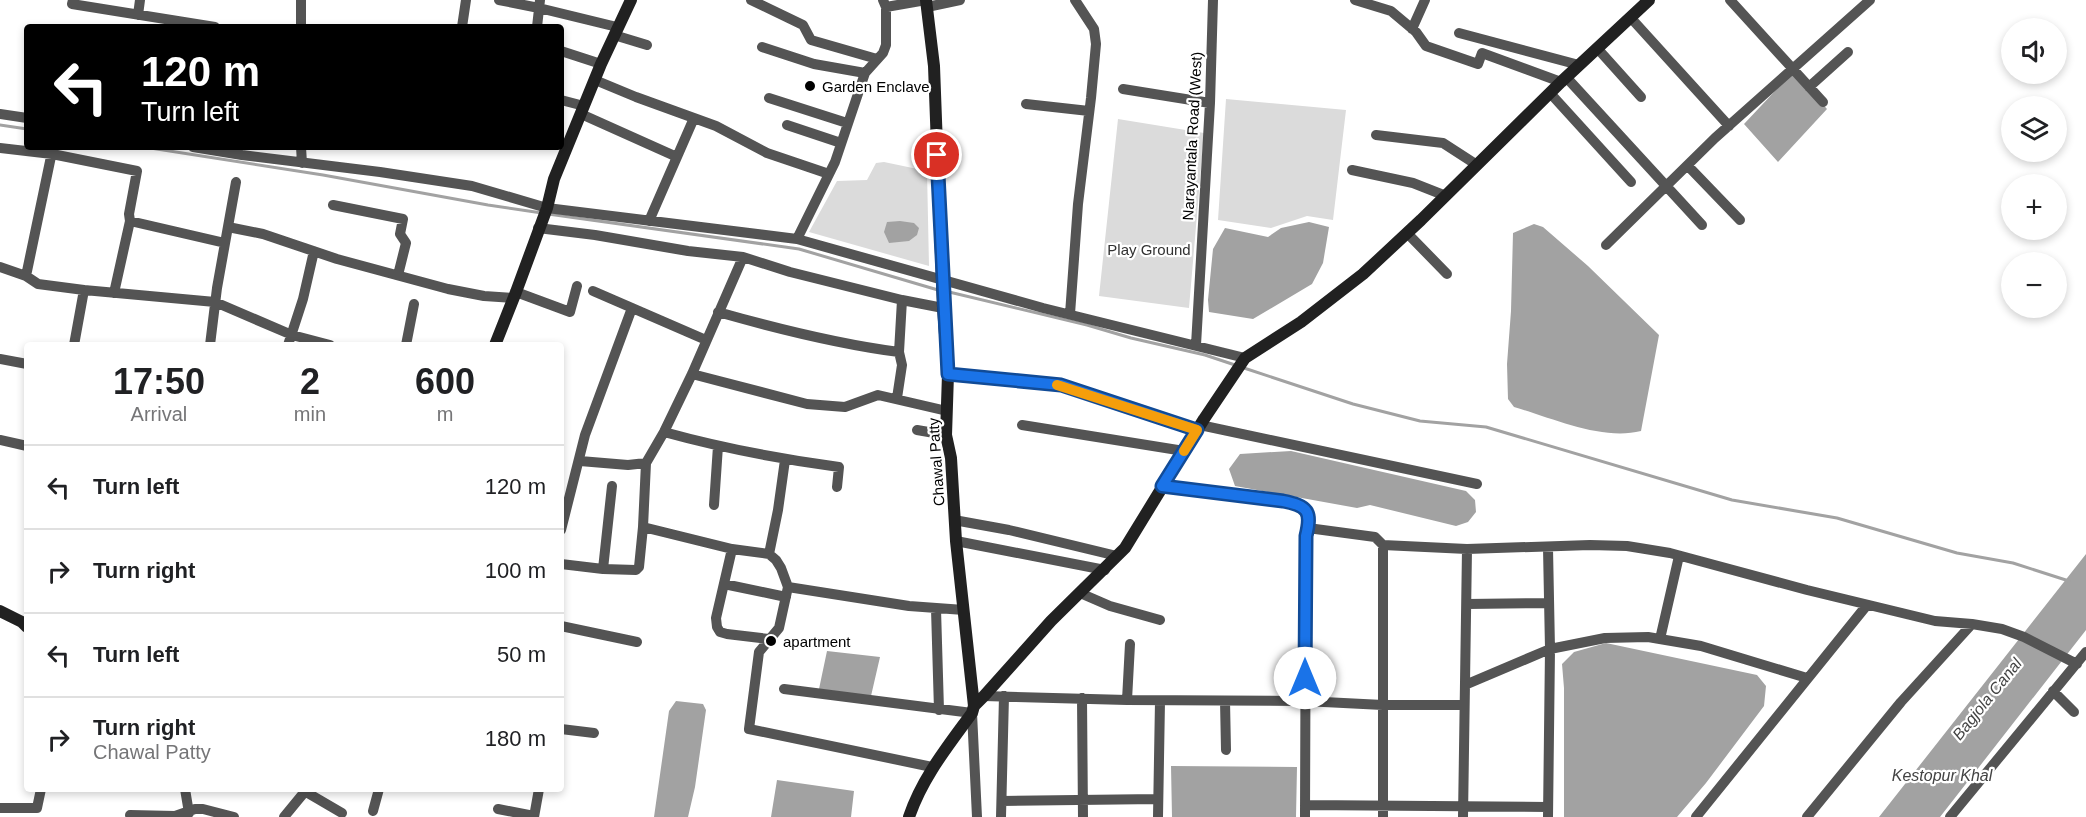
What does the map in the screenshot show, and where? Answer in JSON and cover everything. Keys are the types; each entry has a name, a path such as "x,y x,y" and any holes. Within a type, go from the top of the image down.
{"street":[{"path":"73,0 72,4 144,19 185,24"},
{"path":"140,0 144,19"},
{"path":"301,24 302,0"},
{"path":"462,24 466,0"},
{"path":"499,0 540,4 616,31 647,45"},
{"path":"496,342 547,208 554,179 601,64 631,0"},
{"path":"751,0 803,25 811,40 877,59"},
{"path":"797,239 829,174 865,73 883,53 886,45 884,4 960,0"},
{"path":"1070,314 1078,204 1096,44 1094,29 1075,0"},
{"name":"Narayantala Road (West)","path":"1196,345 1214,0"},
{"path":"1355,0 1391,11 1412,29 1426,46 1478,64 1482,53 1564,80 1702,225"},
{"path":"1412,29 1425,0"},
{"path":"909,817 915,800 933,767 984,696 1051,621 1125,548 1184,451 1245,358 1301,322 1363,274 1649,0"},
{"path":"1730,0 1823,102"},
{"path":"1606,245 1729,126 1870,0"},
{"name":"Chawal Patty","path":"926,2 934,66 943,305 948,374 946,435 951,458 954,520 973,710"},
{"path":"537,24 540,4"},
{"path":"1630,17 1729,126"},
{"path":"1460,33 1579,65"},
{"path":"762,47 814,64 865,73"},
{"path":"1598,48 1641,97"},
{"path":"564,52 601,64"},
{"path":"1809,87 1848,52"},
{"path":"595,80 729,132 767,153 829,174"},
{"path":"1124,88 1210,104"},
{"path":"1550,93 1630,182"},
{"path":"769,98 847,123"},
{"path":"564,101 677,157"},
{"path":"1026,104 1089,111"},
{"path":"0,114 24,118"},
{"path":"650,221 694,118"},
{"path":"787,125 841,143"},
{"path":"1376,135 1443,143 1477,165"},
{"path":"0,148 24,149"},
{"path":"35,150 53,151 137,171 129,214 130,221 114,293"},
{"path":"213,150 472,186 547,208 797,239 1070,314 1245,358"},
{"path":"301,150 302,163"},
{"path":"26,276 53,151"},
{"path":"1688,166 1740,220"},
{"path":"1352,170 1413,183 1446,196"},
{"path":"210,342 236,182"},
{"path":"333,205 403,219 400,234 406,243 398,274"},
{"path":"130,221 225,243"},
{"path":"228,227 262,234 337,259 457,291 484,296 515,295 570,312 577,286"},
{"path":"538,228 743,257 790,272 902,300 943,305"},
{"path":"1407,233 1447,274"},
{"path":"0,267 26,276 38,284 215,302 290,340 303,299 314,251"},
{"path":"564,564 633,571 638,569 643,527 646,463 692,374 743,257"},
{"path":"75,342 84,290"},
{"path":"593,291 706,340"},
{"path":"897,398 902,365 899,352 902,300"},
{"path":"407,342 414,304"},
{"path":"565,502 585,435 632,308"},
{"path":"718,312 812,337 899,352"},
{"path":"0,359 24,363"},
{"path":"692,374 807,404 845,408 878,394 947,411"},
{"path":"948,374 1061,385 1199,428 1477,483"},
{"path":"1022,425 1184,451"},
{"path":"917,430 946,435"},
{"path":"664,432 785,460 839,467 837,487"},
{"path":"0,440 24,445"},
{"path":"714,505 718,446"},
{"path":"769,554 785,460"},
{"path":"579,461 627,465 646,463"},
{"path":"603,569 612,486"},
{"path":"1162,486 1283,501 1306,508 1309,516 1306,536 1305,817"},
{"path":"954,520 1009,530 1117,556"},
{"path":"643,527 732,549 769,554 782,568 787,592 779,628 759,652 749,729 933,767"},
{"path":"1308,528 1375,537 1383,545 1467,549 1628,546 1679,556 1935,621 2002,629 2024,637 2073,663"},
{"path":"956,541 1105,570"},
{"path":"1383,545 1383,812"},
{"path":"1305,805 1383,812 1548,812 1550,649 1548,548"},
{"path":"732,549 716,618 717,627 720,632 727,634 769,639"},
{"path":"1464,812 1467,549"},
{"path":"1660,639 1679,556"},
{"path":"724,584 936,609 964,610"},
{"path":"1080,593 1110,606 1160,620"},
{"path":"1467,604 1549,603"},
{"path":"1700,815 1867,605"},
{"path":"936,609 939,710"},
{"path":"0,611 24,624"},
{"path":"1808,817 1901,702 1972,624"},
{"path":"564,627 638,642"},
{"path":"1466,685 1550,649 1605,638 1648,637 1701,646 1807,678"},
{"path":"1127,700 1130,644"},
{"path":"1950,817 2053,691 2073,663 2086,652"},
{"path":"784,689 939,710 973,710"},
{"path":"2053,691 2074,712"},
{"path":"984,696 1464,705"},
{"path":"1001,817 1004,696"},
{"path":"1082,698 1083,817"},
{"path":"1158,817 1160,701"},
{"path":"1226,701 1226,750"},
{"path":"973,710 977,817"},
{"path":"564,729 594,733"},
{"path":"0,808 37,808 40,792"},
{"path":"186,792 189,813"},
{"path":"284,817 304,792"},
{"path":"309,792 342,813"},
{"path":"373,811 378,792"},
{"path":"498,809 534,816 538,792"},
{"path":"1002,801 1158,799"},
{"path":"130,815 175,816 202,809 234,817"}],"green space":[{"path":"1226,99 1346,110 1333,220 1307,216 1271,228 1218,220"},
{"name":"Play Ground","path":"1118,119 1204,133 1189,308 1099,296"},
{"path":"884,162 927,171 929,266 809,232 837,181 867,180 876,163"}],"water":[{"path":"1793,72 1827,109 1778,162 1744,124"},
{"path":"887,222 914,223 919,228 917,235 909,241 889,243 884,232"},
{"path":"1309,222 1329,227 1323,263 1312,284 1253,319 1209,312 1213,249 1225,228 1268,237 1281,228"},
{"path":"1534,224 1543,227 1588,266 1659,335 1641,431 1610,433 1577,427 1514,407 1508,399 1507,364 1513,233"},
{"path":"1291,451 1466,491 1475,500 1476,512 1468,522 1456,526 1370,505 1357,508 1235,486 1229,469 1240,454"},
{"name":"Kestopur Khal","path":"2086,554 2086,630 1940,817 1879,817"},
{"path":"1606,643 1757,675 1766,686 1764,706 1706,783 1677,817 1564,817 1562,664 1574,652"},
{"path":"827,651 880,657 871,696 819,689"},
{"path":"676,701 703,704 706,710 695,787 688,817 654,817 669,711"},
{"path":"1171,766 1297,767 1296,817 1172,817"},
{"path":"777,780 854,791 851,817 771,817"}],"waterway":[{"path":"0,125 24,129"},
{"path":"163,150 542,213"},
{"path":"548,214 799,249 938,290"},
{"path":"945,291 1205,355 1235,365"},
{"path":"1244,368 1353,404 1420,421 1486,427 1732,500 1837,518 1957,553 2013,563 2069,581"}],"slow traffic":[{"path":"1057,385 1197,430 1184,451"}],"place":[{"name":"Garden Enclave","path":"810,86"},
{"name":"apartment","path":"771,641"}],"route":[{"path":"937,155 948,374 1061,385 1197,430 1162,486 1283,501 1306,508 1309,516 1306,536 1305,678"}],"water label":[{"name":"Bagjola Canal","path":"1987,699"}]}
